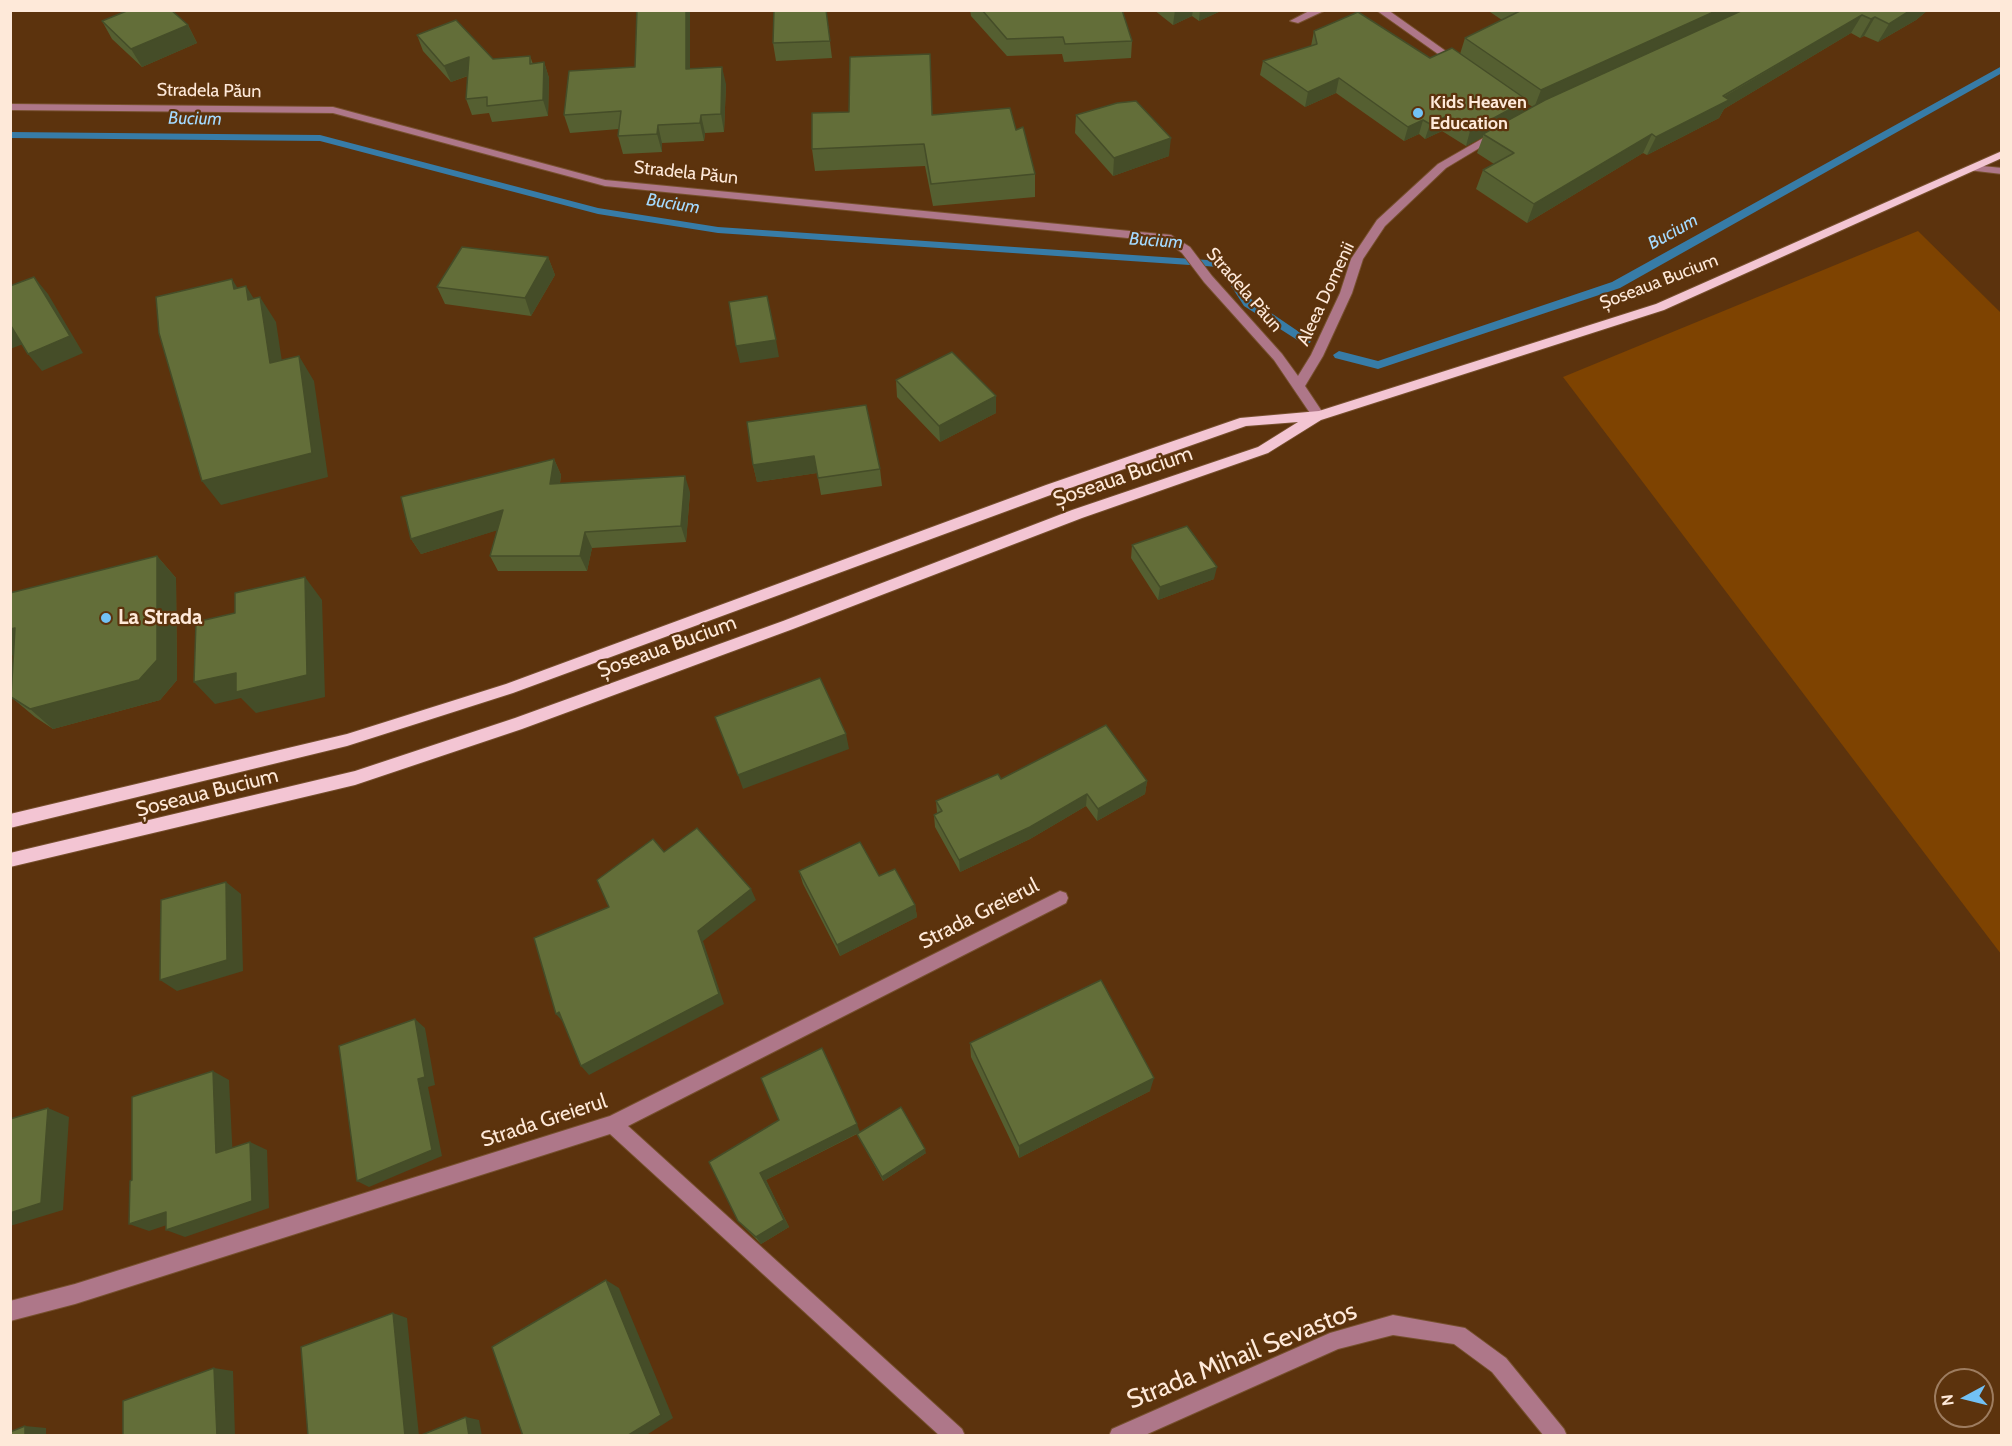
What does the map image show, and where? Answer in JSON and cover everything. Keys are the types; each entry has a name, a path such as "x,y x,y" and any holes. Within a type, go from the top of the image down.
{"main road":[{"name":"Șoseaua Bucium","path":"10,821 347,740 508,689 1051,489 1245,421 1318,416 1660,307 2001,154"},
{"name":"Șoseaua Bucium","path":"10,860 355,778 517,724 788,625 1077,514 1263,450 1318,416"}],"street":[{"path":"1295,21 1321,10"},
{"path":"1382,10 1467,69"},
{"name":"Stradela Păun","path":"10,107 333,110 605,183 1171,239 1186,250 1208,279 1278,357 1298,387"},
{"name":"Aleea Domenii","path":"1298,387 1317,356 1346,292 1357,259 1381,223 1442,166 1503,132"},
{"path":"1972,168 2001,171"},
{"path":"1298,387 1318,416"},
{"name":"Strada Greierul","path":"10,1311 75,1294 613,1124 1060,898"},
{"path":"613,1124 955,1436"},
{"name":"Strada Mihail Sevastos","path":"1119,1436 1337,1340 1393,1325 1458,1335 1499,1365 1557,1436"}],"shaded area":[{"path":"1918,231 2001,313 2001,954 1563,377"}],"building":[{"path":"129,10 171,10 188,25 131,49 102,21"},
{"path":"637,10 686,10 686,69 722,67 721,114 701,115 700,123 658,125 657,134 618,136 621,111 564,115 569,71 635,67"},
{"path":"774,10 826,10 830,41 773,43"},
{"path":"982,10 1122,10 1132,41 1065,44 1063,37 1007,39"},
{"path":"1522,10 1718,10 1541,90 1465,38"},
{"path":"1743,10 1911,10 1889,24 1875,17 1871,19 1862,15 1723,96 1729,100 1656,137 1652,134 1534,204 1483,170 1514,153 1483,134 1545,100"},
{"path":"1358,12 1430,58 1452,48 1527,100 1470,131 1447,116 1430,124 1423,120 1408,127 1339,78 1308,92 1263,61 1317,44 1314,31"},
{"path":"456,20 493,59 530,56 530,64 544,62 543,100 487,106 487,97 466,99 469,57 444,66 417,35"},
{"path":"930,54 932,115 1010,108 1016,130 1023,127 1035,174 931,184 924,144 812,149 812,113 849,112 850,57"},
{"path":"1136,101 1171,138 1114,158 1076,115 1117,103"},
{"path":"462,247 548,257 525,298 437,287"},
{"path":"34,277 70,336 28,354 10,326 10,286"},
{"path":"232,279 234,289 246,286 248,300 260,297 270,363 299,356 312,453 202,481 159,333 156,297"},
{"path":"767,296 776,340 736,346 729,302"},
{"path":"952,352 996,396 939,426 896,380"},
{"path":"866,405 880,469 818,478 814,456 753,465 747,422"},
{"path":"554,459 550,484 685,476 681,526 585,532 580,556 490,556 503,510 411,539 401,497"},
{"path":"1187,526 1217,567 1160,587 1132,545"},
{"path":"157,556 157,660 139,680 30,709 11,697 15,628 10,629 10,593"},
{"path":"305,577 307,675 236,692 236,673 194,682 196,622 235,613 235,593"},
{"path":"820,678 846,734 738,775 715,717"},
{"path":"1106,725 1147,781 1098,809 1087,794 1030,827 959,860 934,815 942,811 936,801 998,774 1001,779"},
{"path":"697,828 751,889 698,931 719,994 581,1066 559,1012 556,1014 534,938 609,907 597,880 653,839 664,852"},
{"path":"860,842 879,876 895,869 915,905 837,945 799,871"},
{"path":"226,882 227,960 160,980 161,900"},
{"path":"1101,980 1154,1078 1019,1146 970,1043"},
{"path":"415,1019 425,1077 418,1079 432,1150 357,1181 339,1046"},
{"path":"822,1048 857,1124 760,1173 784,1220 756,1237 738,1221 709,1162 779,1120 761,1078"},
{"path":"213,1071 216,1153 250,1142 252,1201 166,1230 166,1212 129,1224 130,1181 132,1180 132,1097"},
{"path":"901,1107 925,1149 882,1177 857,1134"},
{"path":"48,1108 41,1203 10,1213 10,1119"},
{"path":"606,1280 661,1415 627,1436 523,1436 492,1347"},
{"path":"393,1313 405,1436 308,1436 301,1347"},
{"path":"214,1368 217,1436 123,1436 123,1401"},
{"path":"466,1417 469,1436 419,1436"},
{"path":"25,1426 25,1436 10,1436 10,1432"}],"waterway":[{"name":"Bucium","path":"1339,355 1378,365 1616,285 2002,69"},
{"name":"Bucium","path":"10,135 320,138 598,211 718,230 1222,264 1248,303 1306,340"}],"place":[{"name":"Kids Heaven Education","path":"1418,113"},
{"name":"La Strada","path":"106,618"}]}
